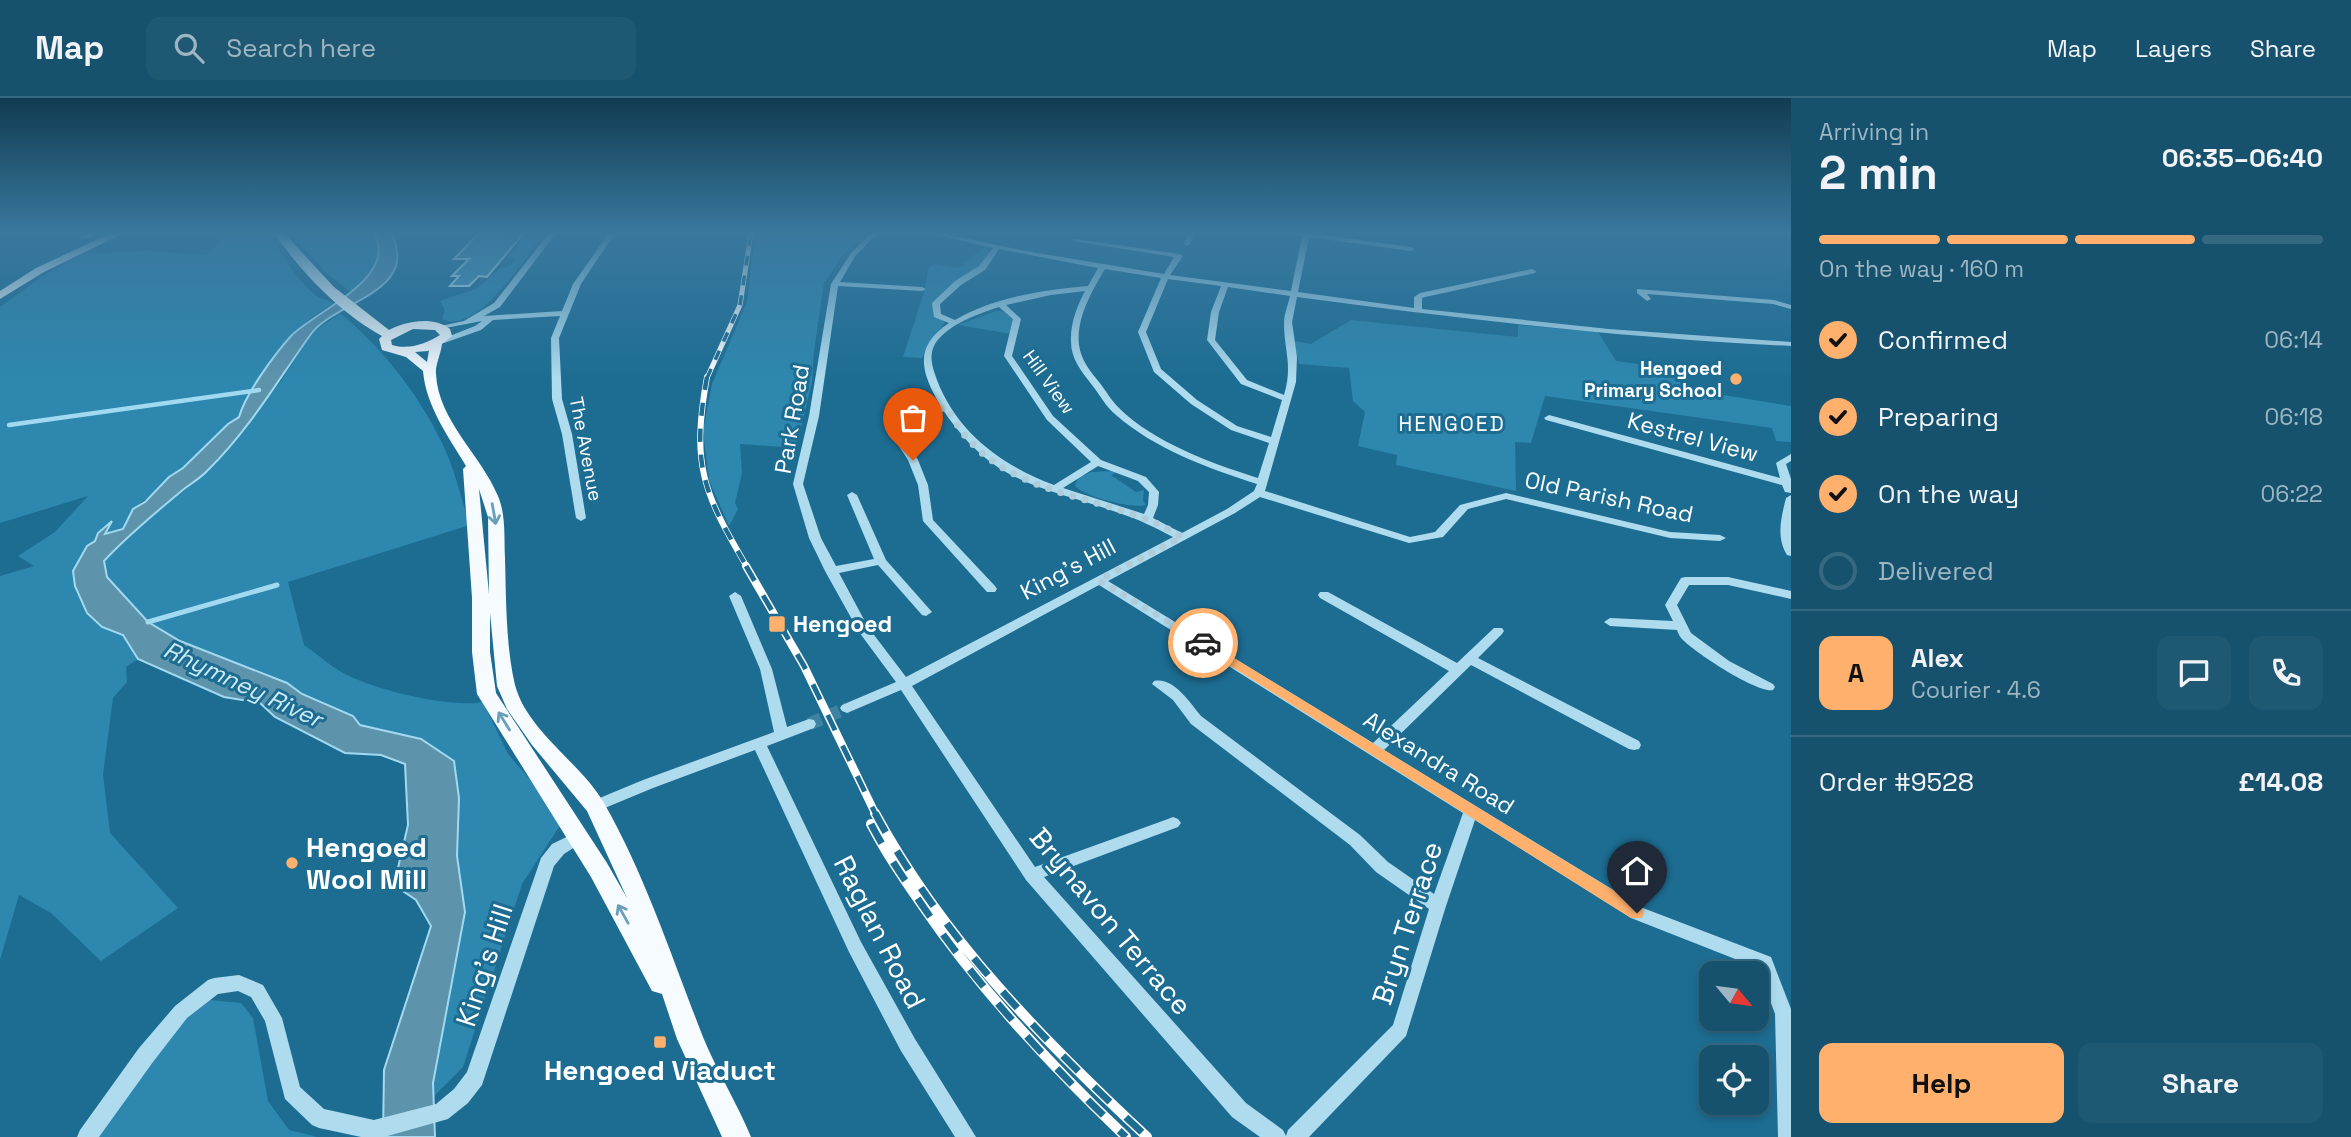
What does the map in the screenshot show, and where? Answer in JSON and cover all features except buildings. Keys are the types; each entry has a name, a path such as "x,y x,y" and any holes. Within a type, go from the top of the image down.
{"main road":[{"path":"0,296 22,281"},
{"path":"324,281 378,331 389,335 416,326 440,327 446,332 429,370 432,389 440,410 490,495 495,517 498,609 506,686 517,709 539,740 595,806 636,892 691,1039"},
{"path":"389,335 384,343 410,354 429,370"},
{"path":"399,351 439,343"},
{"path":"465,453 472,478 481,598 481,652 487,694 579,837 691,1039 737,1137"}],"street":[{"path":"440,327 474,319 496,305 515,281"},
{"name":"The Avenue","path":"580,281 555,338 557,399 569,444 581,518"},
{"path":"955,323 937,315 936,303 960,281"},
{"name":"Old Parish Road","path":"1093,281 1076,329 1076,352 1086,372 1117,412 1170,447 1260,488 1409,540 1439,535 1464,508 1506,496 1670,536 1720,538"},
{"path":"1163,281 1142,332 1157,370 1194,402 1234,428 1274,441"},
{"path":"1195,281 1418,311 1701,340 1791,344"},
{"path":"1260,488 1292,382 1293,357 1288,322 1297,281"},
{"path":"1418,311 1418,298 1423,295 1483,281"},
{"path":"835,284 922,289"},
{"name":"Park Road","path":"835,284 814,415 798,484 815,538 831,570 863,629 904,684"},
{"path":"1225,286 1215,312 1211,340 1244,382 1287,398"},
{"path":"1089,288 1060,290 1002,305 967,316 942,331 930,345 926,361 938,396 968,439 1007,470 1053,490 1147,519 1182,537"},
{"path":"1647,299 1640,291 1774,302 1791,307"},
{"path":"439,343 478,328 498,310 496,305"},
{"name":"Hill View","path":"1002,305 1017,319 1008,356 1050,418 1097,462 1142,479 1154,492 1153,505 1147,519"},
{"path":"474,319 566,313"},
{"path":"946,407 902,420 896,434 913,460 923,485 928,521 991,589"},
{"name":"Kestrel View","path":"1549,418 1787,483"},
{"path":"1791,457 1781,463 1791,497 1785,527 1791,553"},
{"path":"1053,490 1097,462"},
{"name":"King's Hill","path":"847,708 904,684 1231,512 1260,488"},
{"path":"852,495 881,561 926,612"},
{"path":"831,570 881,561"},
{"name":"Alexandra Road","path":"1099,580 1637,913 1765,963 1784,1014 1788,1137"},
{"path":"1768,687 1724,664 1686,636 1671,605 1685,581 1728,580 1791,595"},
{"path":"1324,595 1458,670"},
{"path":"735,596 766,669 782,735"},
{"path":"1610,622 1681,626"},
{"path":"1375,750 1498,631"},
{"path":"1469,659 1634,745"},
{"name":"Brynavon Terrace","path":"904,684 1032,875 1239,1110 1276,1137"},
{"path":"1159,684 1178,697 1196,720 1355,840 1382,867 1438,906"},
{"path":"595,806 663,776 759,745 809,724"},
{"name":"Raglan Road","path":"759,745 855,947 908,1045 966,1137"},
{"name":"Bryn Terrace","path":"1295,1137 1400,1030 1471,810"},
{"path":"1032,875 1173,823"},
{"name":"King's Hill","path":"88,1137 146,1055 181,1012 214,986 239,983 257,991 273,1018 292,1092 319,1118 374,1130 441,1112 461,1096 475,1078 547,863 558,849 579,837"}],"shaded area":[{"path":"35,281 302,281 318,297 333,304 310,319 280,351 250,393 239,417 136,507 121,530 98,533 96,541 102,627 123,635 138,659 126,667 127,682 113,698 103,774 110,833 178,908 101,961 51,913 19,895 0,960 0,576 34,566 18,556 55,532 88,496 0,523 0,307"},
{"path":"337,281 364,281 351,292"},
{"path":"485,281 507,281 485,306 470,316 456,321 442,319 445,310 440,301 476,289"},
{"path":"749,281 825,281 812,382 796,448 740,444 742,473 735,503 738,509 729,526 709,480 703,431 712,384 747,302"},
{"path":"926,281 964,281 934,303 945,322 922,358 903,357"},
{"path":"996,311 1008,312 1014,317 1012,334 958,325"},
{"path":"340,313 371,341 411,389 447,453 470,525 288,582 304,645 343,673 363,682 415,697 452,703 483,702 508,754 533,783 561,824 522,884 463,1067 433,1097 444,1014 465,912 457,856 459,798 383,729 360,725 353,716 302,694 287,683 180,641 148,622 107,577 103,561 127,535 208,471 281,381 312,333"},
{"path":"1351,320 1518,337 1518,325 1598,332 1616,361 1677,369 1687,389 1791,406 1791,442 1776,441 1772,428 1545,396 1531,443 1515,442 1516,491 1396,465 1397,455 1358,446 1365,412 1353,401 1349,368 1299,364 1294,341 1311,344"},
{"path":"1091,472 1116,473 1111,475 1136,492 1144,490 1143,501 1146,505 1109,501 1075,486 1078,478"},
{"path":"209,1000 241,1003 253,1018 268,1101 289,1130 317,1137 97,1137 188,1015"}],"water":[{"name":"Rhymney River","path":"362,281 386,281 323,323 311,334 250,422 223,455 140,526 104,561 107,577 148,622 180,641 287,683 302,694 353,716 360,725 421,739 454,761 459,798 457,856 465,912 433,1083 435,1137 383,1137 384,1070 431,926 416,900 394,885 408,825 405,764 381,755 345,753 275,717 260,703 224,697 138,659 123,635 102,627 87,613 75,586 73,571 98,533 112,521 105,534 123,529 133,509 145,502 169,477 183,468 228,424 239,417 254,386 291,336"}],"waterway":[{"path":"9,425 259,390"},
{"path":"148,622 277,585"}],"tunnel":[{"path":"809,724 847,708"}],"railway":[{"path":"707,378 740,305 744,281"},
{"path":"707,377 700,433 704,477 720,518 747,567"},
{"path":"746,566 804,666 875,813"},
{"path":"875,813 931,903 963,945 1033,1025 1147,1137"},
{"path":"871,824 889,856 968,968 1044,1055 1126,1137"}],"way so far":[{"path":"913,460 896,434 902,420 946,407 968,439 1007,470 1046,488 1158,522 1182,537 1099,580 1203,643"}],"place":[{"name":"Hengoed Primary School","path":"1736,379"},
{"name":"Hengoed","path":"777,624"},
{"name":"Hengoed Wool Mill","path":"292,863"},
{"name":"Hengoed Viaduct","path":"660,1042"}],"district":[{"name":"HENGOED","path":"1452,423"}],"route":[{"path":"1203,643 1637,913"}]}
